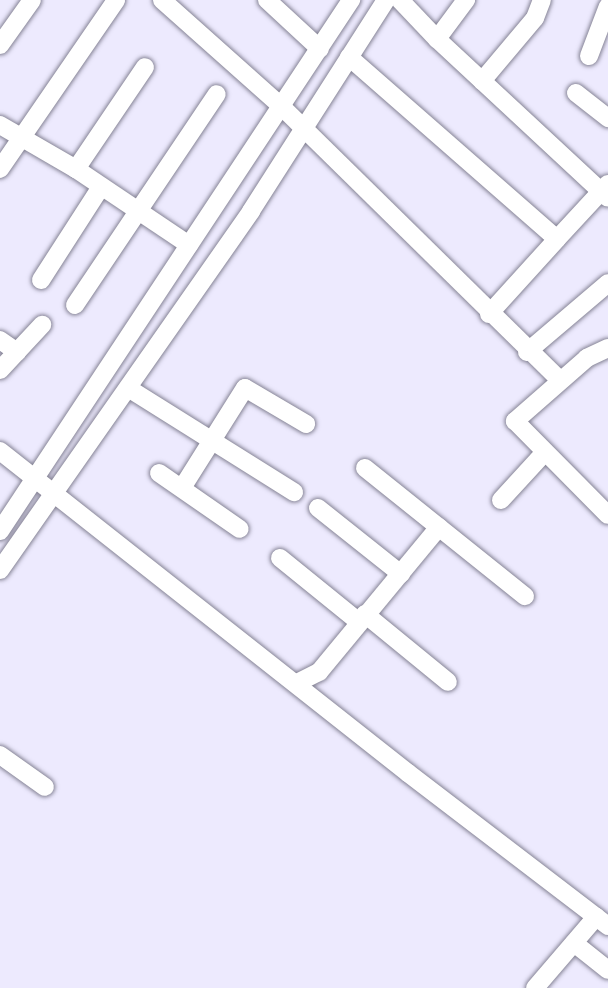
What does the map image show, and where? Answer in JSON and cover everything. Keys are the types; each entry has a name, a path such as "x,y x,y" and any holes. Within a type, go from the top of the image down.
{"street":[{"path":"0,45 32,0"},
{"path":"0,169 116,0"},
{"path":"162,0 282,107 527,352 560,380"},
{"path":"267,0 320,49"},
{"path":"0,531 351,0"},
{"path":"0,570 251,211 386,0"},
{"path":"400,0 482,82 606,191 557,239 489,314"},
{"path":"437,39 466,0"},
{"path":"482,82 535,18 542,0"},
{"path":"589,56 608,6"},
{"path":"349,57 557,239"},
{"path":"76,169 145,67"},
{"path":"576,93 608,118"},
{"path":"75,304 141,211 217,94"},
{"path":"0,125 76,169 189,245"},
{"path":"41,280 101,187"},
{"path":"527,352 608,283"},
{"path":"0,370 42,325"},
{"path":"0,340 17,352"},
{"path":"608,348 587,358 515,421 608,515"},
{"path":"128,388 293,492"},
{"path":"182,488 245,388 306,424"},
{"path":"0,451 602,921 574,943 535,988"},
{"path":"501,500 545,452"},
{"path":"365,468 525,596"},
{"path":"159,473 240,529"},
{"path":"318,508 401,574"},
{"path":"297,683 319,672 439,527"},
{"path":"280,558 448,682"},
{"path":"0,755 45,787"},
{"path":"574,943 608,970"}]}
